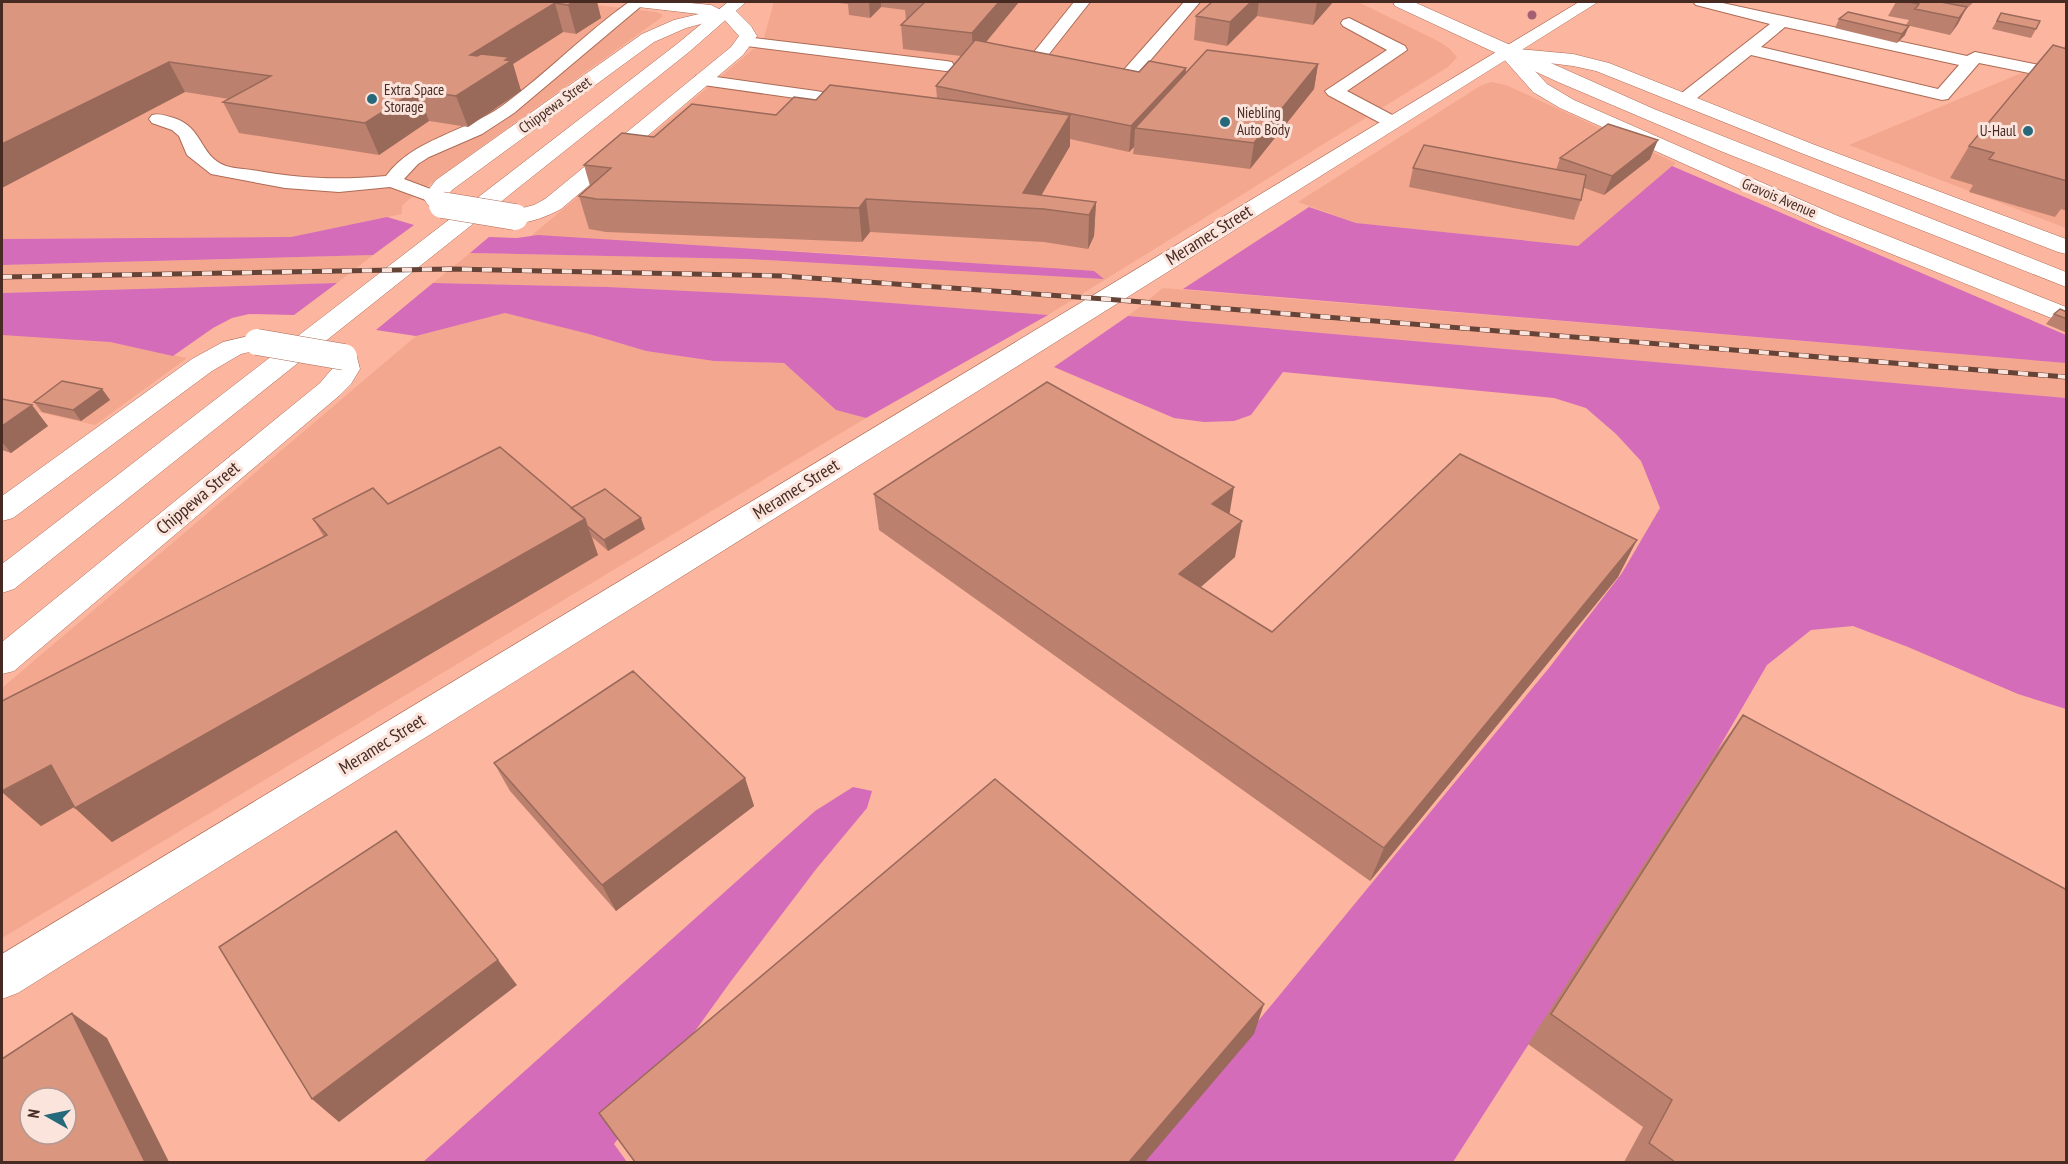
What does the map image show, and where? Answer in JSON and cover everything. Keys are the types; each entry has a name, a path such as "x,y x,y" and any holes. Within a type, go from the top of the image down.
{"street":[{"path":"438,201 515,217 534,213 553,204 702,80 745,42 748,36 733,7 638,2"},
{"name":"Gravois Avenue","path":"1401,2 1508,53 1752,156 2067,280"},
{"name":"Meramec Street","path":"2,978 1590,2"},
{"name":"Chippewa Street","path":"438,201 444,185 648,38 680,24 733,7"},
{"name":"Chippewa Street","path":"2,581 733,7"},
{"name":"Gravois Avenue","path":"1508,53 1563,58 1602,67 1808,149 2067,247"},
{"name":"Gravois Avenue","path":"1508,53 1540,88 1567,104 1830,220 2067,315"},
{"name":"Chippewa Street","path":"2,511 202,365 232,348 257,342 344,357 346,369 330,389 2,661"}],"lane":[{"path":"392,181 400,166 432,148 473,132 490,122 576,54 611,21 638,2"},
{"path":"1082,2 1034,63 1125,79 1192,2"},
{"path":"1701,2 1782,22 1970,62"},
{"path":"1684,99 1782,22"},
{"path":"1349,23 1400,50 1334,91 1392,122"},
{"path":"745,42 946,66"},
{"path":"1748,49 1942,95 1975,57 2044,71 2067,71"},
{"path":"702,80 838,99"},
{"path":"770,124 791,121 816,96"},
{"path":"666,111 694,115"},
{"path":"158,119 179,126 188,134 194,151 218,170 285,182 339,186 392,181 438,201"}],"shaded area":[{"path":"570,2 656,12 662,14 662,17 408,200 402,206 402,214 291,237 2,239 2,27"},
{"path":"774,2 1358,2 1436,40 1449,48 1457,57 1448,67 1048,315 826,298 608,287 433,283 470,253 747,259 911,268 1094,272 860,255 531,236 763,41"},
{"path":"2066,44 2066,228 1849,145 2048,62"},
{"path":"1491,82 1506,85 1676,163 1578,246 1356,223 1298,202 1480,86"},
{"path":"1672,166 2066,335 2066,363 1183,289 1309,207 1356,223 1578,246"},
{"path":"387,217 414,225 373,255 2,265 2,239 291,237"},
{"path":"538,235 1094,271 1104,279 747,259 470,253 489,237 517,238"},
{"path":"373,255 337,283 2,293 2,265"},
{"path":"337,283 294,315 249,314 232,318 213,328 173,356 110,342 2,335 2,293"},
{"path":"433,283 608,287 826,298 1048,315 866,418 836,410 784,363 714,361 646,351 505,313 416,336 376,330"},
{"path":"1163,288 2066,363 2066,398 1128,316"},
{"path":"505,313 646,351 714,361 784,363 836,410 866,418 2,938 2,688 416,336"},
{"path":"1128,316 2066,398 2066,709 2018,694 1853,626 1811,630 1767,665 1717,751 1453,1162 1142,1162 1549,668 1622,573 1660,508 1641,461 1616,434 1586,408 1554,398 1283,372 1251,415 1234,421 1204,422 1174,418 1054,367"},
{"path":"23,334 110,342 187,358 95,425 2,404 2,335"},
{"path":"853,787 872,791 867,808 817,868 731,981 614,1144 627,1162 423,1162 815,811"}],"building":[{"name":"Extra Space Storage","path":"2,2 574,2 568,5 555,3 470,55 509,57 505,60 511,61 456,96 417,90 365,123 223,102 271,76 169,62 2,144"},
{"path":"925,2 999,2 972,33 901,25"},
{"path":"1212,2 1251,2 1230,22 1196,16"},
{"path":"1909,2 1941,2 1967,7 1959,18 1915,9 1919,4"},
{"path":"1848,12 1909,26 1902,34 1839,19"},
{"path":"2001,13 2040,21 2036,29 1997,21"},
{"path":"975,40 1139,72 1149,61 1186,68 1131,126 936,86"},
{"path":"2053,45 2067,49 2067,181 1989,159 1994,153 1969,146"},
{"name":"Niebling Auto Body","path":"1207,50 1318,64 1254,143 1135,128"},
{"path":"830,85 1070,115 1023,193 1096,202 1089,215 1044,209 866,199 859,208 596,199 579,196 611,168 584,165 622,133 654,137 692,104 776,115 794,97 816,100"},
{"path":"1608,124 1658,140 1612,176 1560,158"},
{"path":"1424,145 1586,175 1581,200 1413,168"},
{"path":"2060,309 2067,312 2067,319 2054,314"},
{"path":"62,381 102,389 73,410 34,402"},
{"path":"1047,382 1234,487 1212,504 1242,521 1179,574 1272,632 1460,454 1637,540 1384,848 874,494"},
{"path":"2,399 32,405 2,426"},
{"path":"500,447 585,519 75,808 51,765 2,791 2,701 327,535 313,519 373,488 388,504"},
{"path":"605,489 641,518 604,540 587,526 585,519 571,508"},
{"path":"633,671 745,778 602,885 494,763"},
{"path":"1743,715 2067,890 2067,1162 1675,1162 1649,1143 1672,1100 1551,1014"},
{"path":"995,779 1264,1004 1129,1162 635,1162 599,1113"},
{"path":"396,831 498,960 312,1099 219,947"},
{"path":"72,1013 145,1162 2,1162 2,1059"}],"railway":[{"path":"2,277 451,269 783,276 1105,299 2066,377"}],"place":[{"name":"Extra Space Storage","path":"372,99"},
{"name":"Niebling Auto Body","path":"1225,122"},
{"name":"U-Haul","path":"2028,131"}]}
